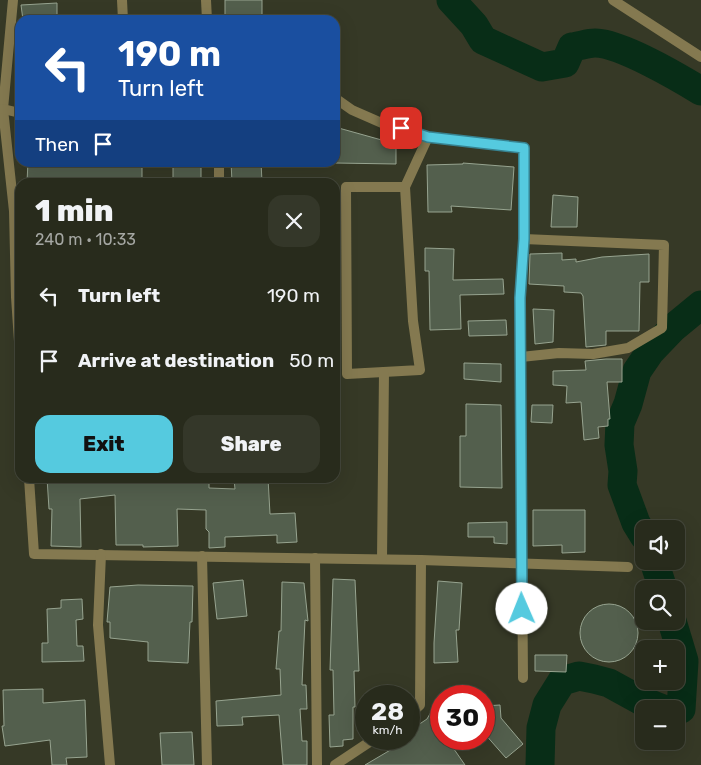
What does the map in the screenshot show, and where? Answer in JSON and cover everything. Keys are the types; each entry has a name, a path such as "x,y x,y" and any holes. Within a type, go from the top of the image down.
{"street":[{"path":"13,0 3,109 15,196"},
{"path":"122,0 123,15"},
{"path":"206,0 207,15"},
{"path":"613,0 701,57"},
{"path":"340,102 352,110 384,124 428,137 524,148 524,239 520,298 523,678"},
{"path":"3,109 15,112"},
{"path":"405,187 346,187 348,374 420,370 413,321 405,187 428,137"},
{"path":"521,357 593,354 628,348 662,328 664,245 524,239"},
{"path":"382,559 384,372"},
{"path":"29,483 34,554 382,559 628,567"},
{"path":"100,554 98,625 110,765"},
{"path":"202,556 207,765"},
{"path":"315,558 317,765"},
{"path":"420,705 421,560"},
{"path":"335,765 358,750"}],"building":[{"path":"225,0 262,0 262,15 225,15"},
{"path":"57,3 57,15 22,15 21,5"},
{"path":"340,128 396,144 396,164 340,163"},
{"path":"463,163 514,167 511,210 451,206 452,212 428,212 427,165"},
{"path":"28,167 142,167 142,178 27,178"},
{"path":"173,167 201,167 201,178 173,178"},
{"path":"231,167 261,167 262,178 232,178"},
{"path":"553,195 578,197 577,227 551,227"},
{"path":"425,248 454,249 453,280 503,279 504,294 460,295 461,329 430,330 429,271 425,271"},
{"path":"562,253 562,260 576,259 576,262 602,257 649,254 649,282 640,282 639,331 606,331 606,345 586,347 583,296 581,293 564,292 564,286 529,284 530,254"},
{"path":"533,309 554,310 553,342 535,344"},
{"path":"506,320 507,335 469,336 468,321"},
{"path":"622,359 622,382 607,382 610,419 608,419 608,426 598,427 599,438 584,440 581,402 566,403 567,386 553,385 553,371 586,370 585,361"},
{"path":"464,363 501,364 501,382 464,379"},
{"path":"466,404 501,405 502,488 460,487 460,436 466,436"},
{"path":"532,405 553,405 552,423 531,422"},
{"path":"47,483 209,483 209,488 235,489 234,483 268,483 270,514 295,513 297,542 277,543 277,535 225,537 225,547 209,548 206,510 177,509 178,546 143,547 143,545 116,545 115,495 80,499 81,547 51,546 52,509 49,509"},
{"path":"533,510 585,510 585,552 562,553 562,545 533,546"},
{"path":"507,522 507,544 494,543 494,537 468,537 468,523"},
{"path":"333,579 355,580 359,671 354,671 355,707 353,707 353,739 343,740 343,746 330,747 329,715 334,715 333,670 330,670"},
{"path":"243,580 247,616 217,619 213,583"},
{"path":"438,581 462,583 459,630 456,630 458,662 434,663"},
{"path":"282,582 304,583 308,621 305,620 302,685 306,685 307,709 300,709 302,741 307,741 307,765 283,765 279,715 242,717 243,725 217,726 216,701 281,695 280,669 276,669 279,631 281,631"},
{"path":"138,585 193,586 188,663 148,661 148,642 110,638 110,622 107,622 110,587"},
{"path":"82,599 83,619 76,620 77,646 83,646 84,661 42,662 42,643 48,643 47,609 61,608 61,600"},
{"path":"609,604 625,609 635,620 635,630 638,630 637,640 635,640 633,649 620,660 609,662 598,660 585,649 580,633 582,622 593,609"},
{"path":"535,655 567,655 566,672 535,671"},
{"path":"43,689 43,703 85,700 87,757 66,758 67,765 52,765 50,740 5,746 2,726 4,726 3,690"},
{"path":"495,705 500,705 501,718 523,744 506,758 495,746"},
{"path":"430,714 430,750 455,750 465,765 365,765 390,750 420,750 420,724 427,719"},
{"path":"192,732 194,765 162,765 160,733"}],"waterway":[{"path":"451,0 474,25 483,40 542,67 565,63 572,47 592,43 606,44 633,54 701,91"},
{"path":"635,520 622,485 623,471 619,445 620,423 628,404 637,371 650,352 673,328 701,305"},
{"path":"657,570 660,580"},
{"path":"675,630 684,661 682,700"},
{"path":"540,765 541,728 547,705 562,681 579,676 594,679 609,683 640,700"}],"route":[{"path":"401,128 428,137 524,148 524,239 520,298 522,609"}]}
